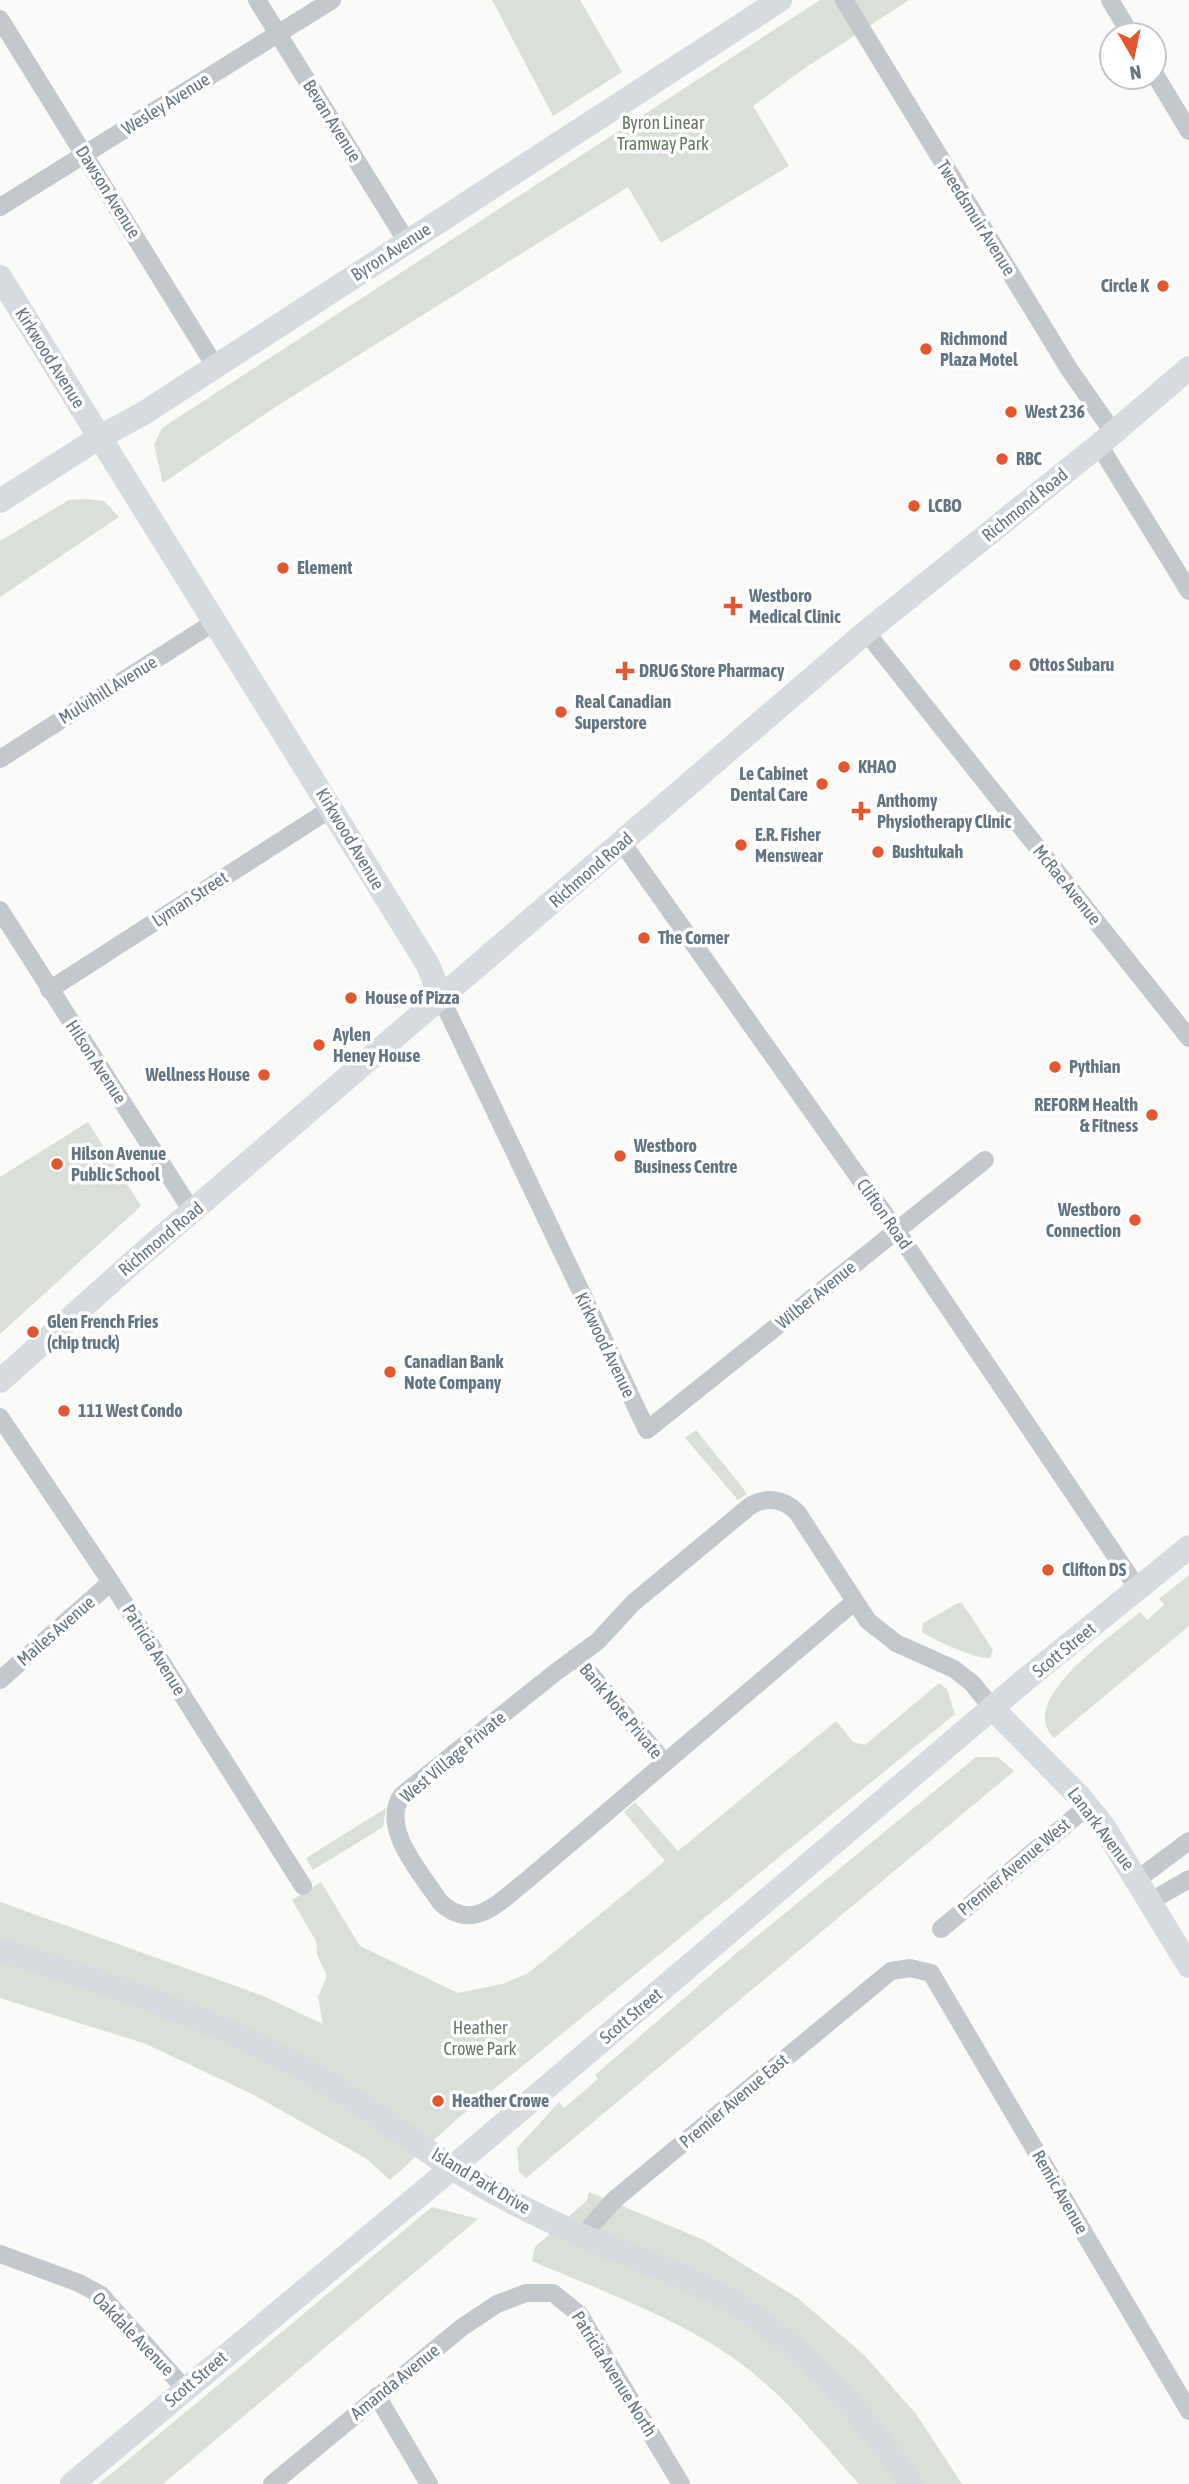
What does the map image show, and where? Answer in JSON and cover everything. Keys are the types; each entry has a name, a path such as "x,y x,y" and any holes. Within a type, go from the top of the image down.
{"main road":[{"name":"Byron Avenue","path":"0,501 100,437 144,413 780,0"},
{"name":"Kirkwood Avenue","path":"0,277 332,808 428,965 441,998"},
{"name":"Richmond Road","path":"0,1381 866,632 1106,439 1189,368"},
{"name":"Scott Street","path":"72,2484 184,2388 452,2168 993,1709 1189,1547"},
{"name":"Lanark Avenue","path":"993,1709 1080,1798 1138,1879 1189,1966"},
{"name":"Island Park Drive","path":"0,1950 118,1987 245,2038 329,2084 452,2168 503,2197 559,2226 664,2268 713,2292 759,2320 831,2382 867,2423 911,2484"}],"street":[{"name":"Bevan Avenue","path":"257,0 407,242"},
{"name":"Wesley Avenue","path":"0,207 332,0"},
{"name":"Tweedsmuir Avenue","path":"844,0 1069,369 1189,591"},
{"path":"1110,0 1123,21"},
{"name":"Dawson Avenue","path":"0,19 215,366"},
{"path":"1165,91 1189,131"},
{"name":"Mulvihill Avenue","path":"0,758 216,621"},
{"name":"McRae Avenue","path":"866,632 1189,1038"},
{"name":"Lyman Street","path":"49,990 332,808"},
{"name":"Clifton Road","path":"622,844 896,1230 1138,1589"},
{"name":"Hilson Avenue","path":"0,911 193,1213"},
{"name":"Kirkwood Avenue","path":"441,998 648,1430"},
{"name":"Wilber Avenue","path":"648,1430 985,1160"},
{"name":"Patricia Avenue","path":"0,1417 111,1583 303,1886"},
{"name":"West Village Private","path":"855,1602 526,1881 477,1915 455,1915 440,1902 401,1839 395,1821 397,1802 556,1672 578,1659 633,1603 750,1506 766,1500 783,1502 797,1512 869,1621 896,1643 939,1660 972,1683 993,1709"},
{"name":"Mailes Avenue","path":"0,1680 111,1583"},
{"name":"Bank Note Private","path":"578,1659 665,1763"},
{"name":"Premier Avenue West","path":"941,1929 1080,1798"},
{"path":"1138,1879 1189,1841"},
{"path":"1151,1901 1189,1879"},
{"name":"Remic Avenue","path":"891,1971 910,1968 931,1973 1189,2411"},
{"name":"Premier Avenue East","path":"582,2236 614,2200 891,1971"},
{"name":"Oakdale Avenue","path":"0,2254 79,2283 102,2295 184,2388"},
{"name":"Amanda Avenue","path":"272,2484 479,2315 497,2304 526,2293"},
{"name":"Patricia Avenue North","path":"526,2293 558,2295 579,2314 681,2484"},
{"path":"377,2396 429,2484"}],"green space":[{"path":"492,0 580,0 622,72 553,116"},
{"name":"Byron Linear Tramway Park","path":"820,0 909,0 805,68 753,106 789,166 661,243 628,187 277,406 163,483 154,445 162,428"},
{"path":"69,500 104,501 119,517 0,597 0,541"},
{"path":"88,1122 141,1206 0,1334 0,1177"},
{"path":"696,1430 747,1494 738,1500 685,1438"},
{"path":"1189,1575 1189,1626 1054,1738 1045,1723 1047,1706 1057,1687 1091,1652 1140,1612 1147,1620 1164,1605 1159,1599"},
{"path":"962,1603 993,1650 990,1658 967,1653 922,1632 923,1623"},
{"name":"Heather Crowe Park","path":"939,1683 947,1689 955,1714 456,2120 390,2180 367,2159 254,2095 146,2044 0,1998 0,1902 261,1995 323,2024 318,1997 327,1976 317,1954 316,1941 292,1900 321,1882 360,1946 458,1993 502,1984 527,1974 665,1861 624,1812 635,1802 678,1851 836,1721 853,1742 865,1745"},
{"path":"976,1757 998,1757 1014,1771 526,2178 519,2172 517,2148 559,2102 564,2108 598,2079 595,2075 740,1950"},
{"path":"386,1808 383,1827 313,1870 306,1858"},
{"path":"589,2192 704,2240 799,2299 865,2356 916,2414 962,2484 859,2484 804,2421 759,2378 719,2348 640,2307 532,2261 535,2247 587,2200"},
{"path":"432,2207 478,2219 163,2484 99,2484"}],"place":[{"name":"Circle K","path":"1163,286"},
{"name":"Richmond Plaza Motel","path":"926,349"},
{"name":"West 236","path":"1011,412"},
{"name":"RBC","path":"1002,459"},
{"name":"LCBO","path":"914,506"},
{"name":"Element","path":"283,568"},
{"name":"Westboro Medical Clinic","path":"733,606"},
{"name":"Ottos Subaru","path":"1015,665"},
{"name":"DRUG Store Pharmacy","path":"625,671"},
{"name":"Real Canadian Superstore","path":"561,712"},
{"name":"KHAO","path":"844,767"},
{"name":"Le Cabinet Dental Care","path":"822,784"},
{"name":"Anthomy Physiotherapy Clinic","path":"861,811"},
{"name":"E.R. Fisher Menswear","path":"741,845"},
{"name":"Bushtukah","path":"878,852"},
{"name":"The Corner","path":"644,938"},
{"name":"House of Pizza","path":"351,998"},
{"name":"Aylen Heney House","path":"319,1045"},
{"name":"Pythian","path":"1055,1067"},
{"name":"Wellness House","path":"264,1075"},
{"name":"REFORM Health & Fitness","path":"1152,1115"},
{"name":"Westboro Business Centre","path":"620,1156"},
{"name":"Hilson Avenue Public School","path":"57,1164"},
{"name":"Westboro Connection","path":"1135,1220"},
{"name":"Glen French Fries (chip truck)","path":"33,1332"},
{"name":"Canadian Bank Note Company","path":"390,1372"},
{"name":"111 West Condo","path":"64,1411"},
{"name":"Clifton DS","path":"1048,1570"},
{"name":"Heather Crowe","path":"438,2101"}]}
